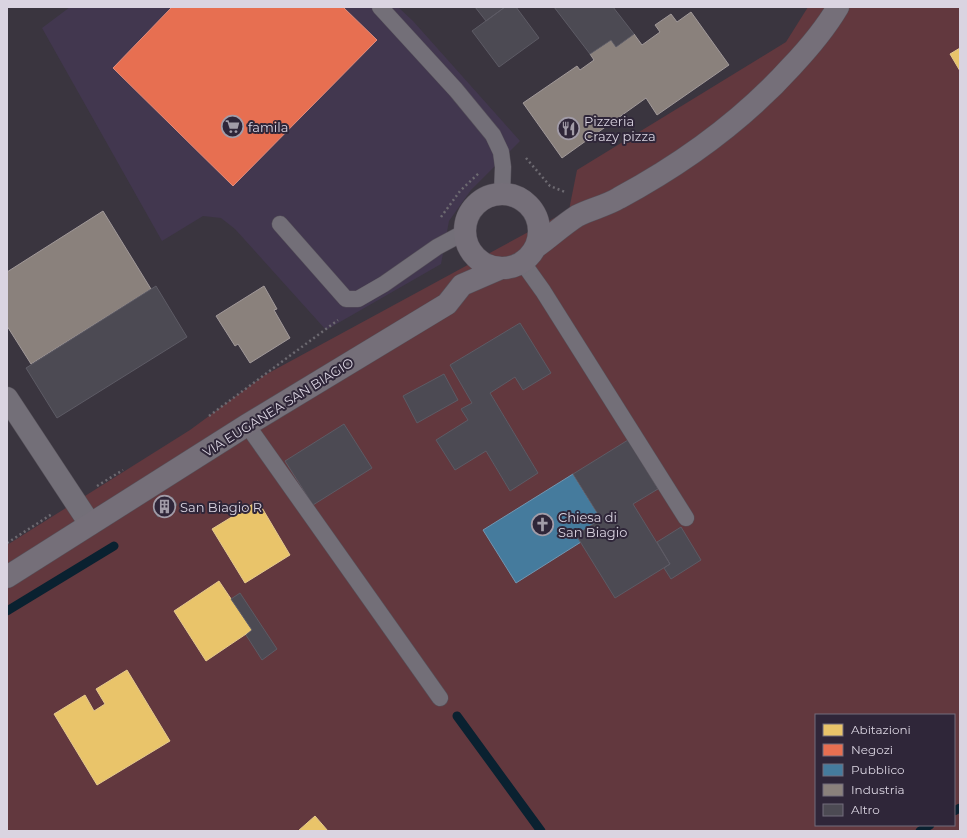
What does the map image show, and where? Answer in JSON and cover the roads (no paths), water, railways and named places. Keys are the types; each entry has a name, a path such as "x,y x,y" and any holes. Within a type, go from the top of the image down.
{"main road":[{"path":"530,255 540,236 539,223 535,212 521,199 512,195 502,194 490,196 480,201 472,210 466,221 467,240 476,258 487,265 499,269 512,268 530,255 578,216 618,199 710,142 749,110 810,46 838,7"},
{"path":"535,212 578,216"},
{"name":"VIA EUGANEA SAN BIAGIO","path":"462,285 467,240"},
{"name":"VIA EUGANEA SAN BIAGIO","path":"7,577 247,425 447,304 462,285 499,269"}],"street":[{"path":"7,398 90,524"}],"lane":[{"path":"380,7 456,90 493,135 501,152 503,167 502,194"},
{"path":"280,224 346,299 358,299 384,284 436,247 467,240"},
{"path":"530,255 543,291 686,518"},
{"path":"247,425 440,698"}],"waterway":[{"path":"7,611 114,546"},
{"path":"457,716 541,831"},
{"path":"955,810 960,808"},
{"path":"920,831 928,826"}],"place":[{"name":"famila","path":"232,127"},
{"name":"Pizzeria Crazy pizza","path":"569,128"},
{"name":"San Biagio R","path":"165,507"},
{"name":"Chiesa di San Biagio","path":"542,524"}]}
